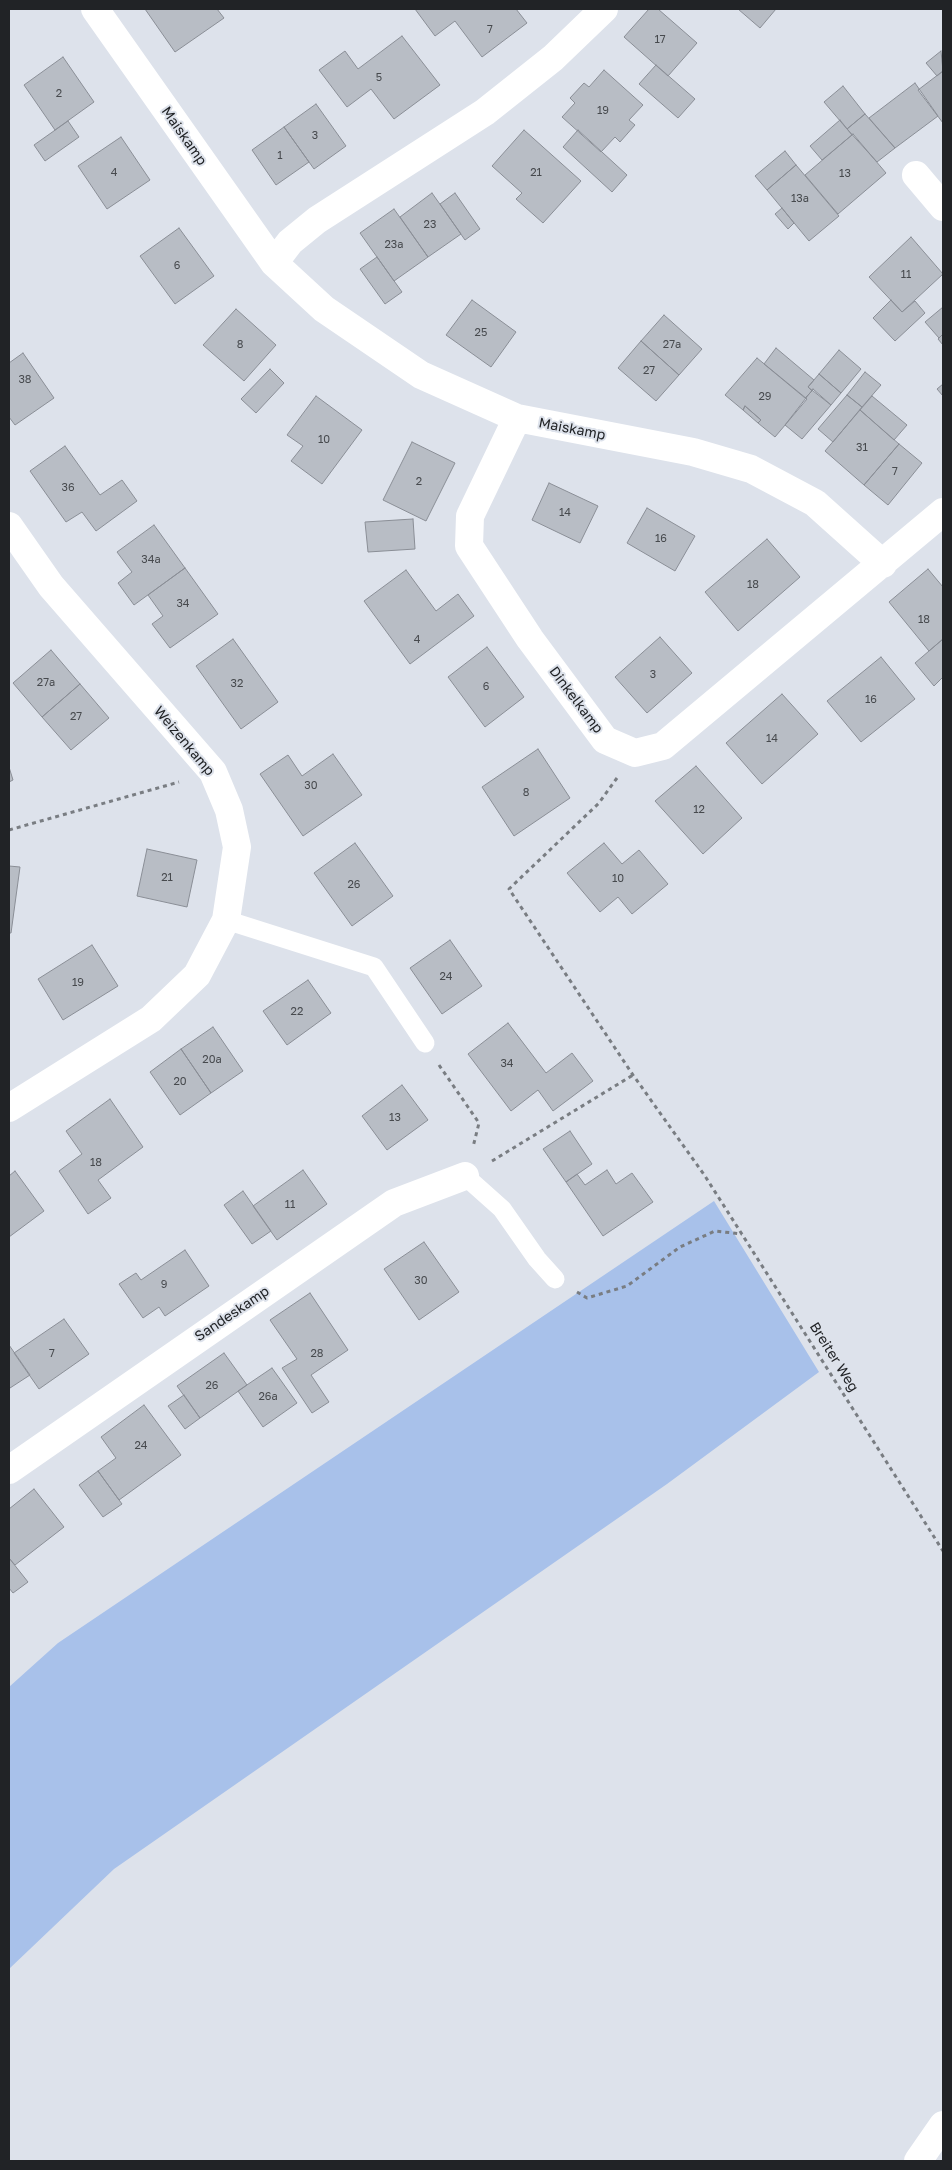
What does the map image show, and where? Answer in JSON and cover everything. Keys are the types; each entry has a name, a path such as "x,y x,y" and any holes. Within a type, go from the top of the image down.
{"street":[{"name":"Maiskamp","path":"95,9 274,262 324,309 421,375 517,418 693,452 751,469 815,503 883,564"},
{"path":"274,262 290,242 317,220 485,112 553,58 604,9"},
{"path":"916,175 943,207"},
{"name":"Dinkelkamp","path":"517,418 470,516 469,546 530,639 605,740 635,753"},
{"path":"635,753 664,746 943,512"},
{"name":"Weizenkamp","path":"9,526 51,586 213,772 229,810 237,847 226,920 197,975 151,1020 9,1108"},
{"name":"Sandeskamp","path":"9,1470 394,1203 465,1176"},
{"path":"918,2161 943,2125"}],"lane":[{"path":"226,920 374,967 425,1043"},
{"path":"465,1176 502,1209 536,1259 555,1279"}],"path":[{"name":"Breiter Weg","path":"635,753 599,803 509,888 633,1075 705,1176 943,1551"},
{"path":"9,830 213,772"},
{"path":"425,1043 479,1123 465,1176"},
{"path":"465,1176 510,1152 633,1075"},
{"path":"555,1279 587,1298 627,1286 680,1247 715,1231 742,1234"}],"shaded area":[{"path":"714,1201 819,1372 667,1484 114,1869 9,1969 9,1687 58,1643"}],"building":[{"path":"145,9 217,9 224,18 175,52"},
{"path":"415,9 516,9 527,23 482,57 455,21 435,36"},
{"path":"649,9 658,9 697,43 668,76 624,37"},
{"path":"738,9 776,9 760,28"},
{"path":"402,36 440,85 394,119 371,89 347,107 319,70 345,51 358,69"},
{"path":"941,51 943,71 937,76 926,63"},
{"path":"63,57 94,102 55,130 24,85"},
{"path":"656,65 695,99 678,118 639,84"},
{"path":"604,70 643,105 629,120 635,125 620,142 615,137 601,152 562,117 575,103 570,98 584,83 589,87"},
{"path":"943,71 943,123 918,90"},
{"path":"915,83 938,116 895,148 869,118"},
{"path":"843,86 865,114 847,129 824,102"},
{"path":"316,104 346,146 314,169 284,127"},
{"path":"865,114 895,148 877,162 847,129"},
{"path":"840,120 852,135 822,160 810,146"},
{"path":"68,121 79,137 45,161 34,145"},
{"path":"284,127 309,162 276,185 252,150"},
{"path":"524,130 581,181 543,223 516,199 522,193 492,166"},
{"path":"578,130 627,175 612,192 563,147"},
{"path":"853,134 886,173 838,214 805,175"},
{"path":"121,137 150,180 107,209 78,166"},
{"path":"785,151 796,165 767,190 755,176"},
{"path":"796,165 839,216 809,241 767,190"},
{"path":"432,193 461,234 428,257 400,217"},
{"path":"455,193 480,229 465,240 440,204"},
{"path":"782,208 794,223 788,229 775,214"},
{"path":"394,209 428,257 394,281 360,233"},
{"path":"179,228 214,276 175,304 140,256"},
{"path":"911,237 943,274 902,312 869,277"},
{"path":"377,257 402,292 385,304 360,269"},
{"path":"472,300 516,332 491,367 446,335"},
{"path":"891,300 902,312 915,301 925,313 895,341 873,318"},
{"path":"943,307 943,334 939,338 925,322"},
{"path":"236,309 276,345 244,381 203,345"},
{"path":"664,315 702,349 679,375 641,341"},
{"path":"943,334 943,345 938,339"},
{"path":"641,341 679,375 656,401 618,368"},
{"path":"776,348 814,380 808,387 812,391 805,398 764,364"},
{"path":"839,350 861,369 841,393 819,374"},
{"path":"23,353 54,398 15,425 9,417 9,363"},
{"path":"757,358 807,399 775,437 758,423 761,420 745,406 743,410 725,395"},
{"path":"270,369 284,383 256,413 241,399"},
{"path":"865,372 881,385 862,407 847,395"},
{"path":"819,374 841,393 831,405 808,387"},
{"path":"943,384 943,396 937,389"},
{"path":"813,389 831,405 802,439 785,425"},
{"path":"847,395 862,407 833,442 818,429"},
{"path":"316,396 362,430 322,484 291,461 303,446 287,435"},
{"path":"872,396 907,425 894,440 860,410"},
{"path":"745,406 761,420 758,423 743,410"},
{"path":"860,410 899,444 864,485 825,451"},
{"path":"412,442 455,463 426,521 383,500"},
{"path":"899,444 922,463 888,505 864,485"},
{"path":"65,446 100,495 122,480 137,501 96,531 82,512 66,522 30,471"},
{"path":"549,483 598,506 580,543 532,520"},
{"path":"647,508 695,536 675,571 627,543"},
{"path":"413,519 415,549 368,552 365,522"},
{"path":"154,525 185,568 134,605 118,583 132,572 117,552"},
{"path":"767,539 800,577 738,631 705,592"},
{"path":"185,568 218,614 170,648 152,624 163,616 148,595"},
{"path":"928,569 943,587 943,639 929,651 889,602"},
{"path":"406,570 436,611 458,594 474,616 410,664 364,601"},
{"path":"660,637 692,673 647,713 615,677"},
{"path":"233,639 278,702 241,729 196,666"},
{"path":"943,639 943,677 934,686 915,663"},
{"path":"487,647 524,697 485,727 448,677"},
{"path":"51,650 80,684 42,717 13,683"},
{"path":"881,657 915,699 861,742 827,701"},
{"path":"80,684 109,718 71,750 42,717"},
{"path":"782,694 818,734 762,784 726,743"},
{"path":"538,749 570,798 514,836 482,787"},
{"path":"333,754 362,795 303,836 260,774 288,755 302,776"},
{"path":"696,766 742,818 703,854 655,801"},
{"path":"9,767 13,780 9,782"},
{"path":"355,843 393,896 352,926 314,873"},
{"path":"604,843 622,864 639,850 668,884 632,914 618,897 600,912 567,873"},
{"path":"147,849 197,860 187,907 137,896"},
{"path":"9,866 20,867 11,933 9,933"},
{"path":"450,940 482,986 442,1014 410,968"},
{"path":"92,945 118,986 63,1020 38,979"},
{"path":"308,980 331,1013 287,1045 263,1011"},
{"path":"508,1023 546,1073 572,1053 593,1081 553,1111 538,1090 511,1111 468,1054"},
{"path":"213,1027 243,1071 211,1093 181,1049"},
{"path":"181,1049 211,1093 180,1115 150,1072"},
{"path":"402,1085 428,1120 387,1150 362,1116"},
{"path":"110,1099 143,1147 98,1180 111,1198 88,1214 59,1171 82,1154 66,1131"},
{"path":"570,1131 592,1164 566,1182 543,1149"},
{"path":"303,1170 327,1204 277,1240 253,1206"},
{"path":"607,1170 616,1184 632,1173 653,1202 603,1236 566,1182 577,1174 585,1185"},
{"path":"15,1171 44,1211 9,1237 9,1176"},
{"path":"243,1191 271,1231 252,1244 224,1205"},
{"path":"424,1242 459,1292 419,1320 384,1269"},
{"path":"185,1250 209,1286 165,1316 159,1307 143,1318 119,1284 136,1273 141,1280"},
{"path":"310,1293 348,1350 311,1375 329,1402 312,1413 282,1368 297,1359 270,1320"},
{"path":"64,1319 89,1354 39,1389 14,1353"},
{"path":"9,1345 30,1375 10,1388 9,1386"},
{"path":"224,1353 247,1385 200,1418 177,1386"},
{"path":"272,1368 297,1403 263,1427 238,1391"},
{"path":"184,1395 200,1418 185,1429 168,1406"},
{"path":"144,1405 181,1455 119,1500 98,1471 116,1458 101,1437"},
{"path":"98,1471 122,1504 103,1517 79,1485"},
{"path":"34,1489 64,1527 15,1565 9,1558 9,1509"},
{"path":"9,1558 28,1582 13,1593 9,1588"}]}
